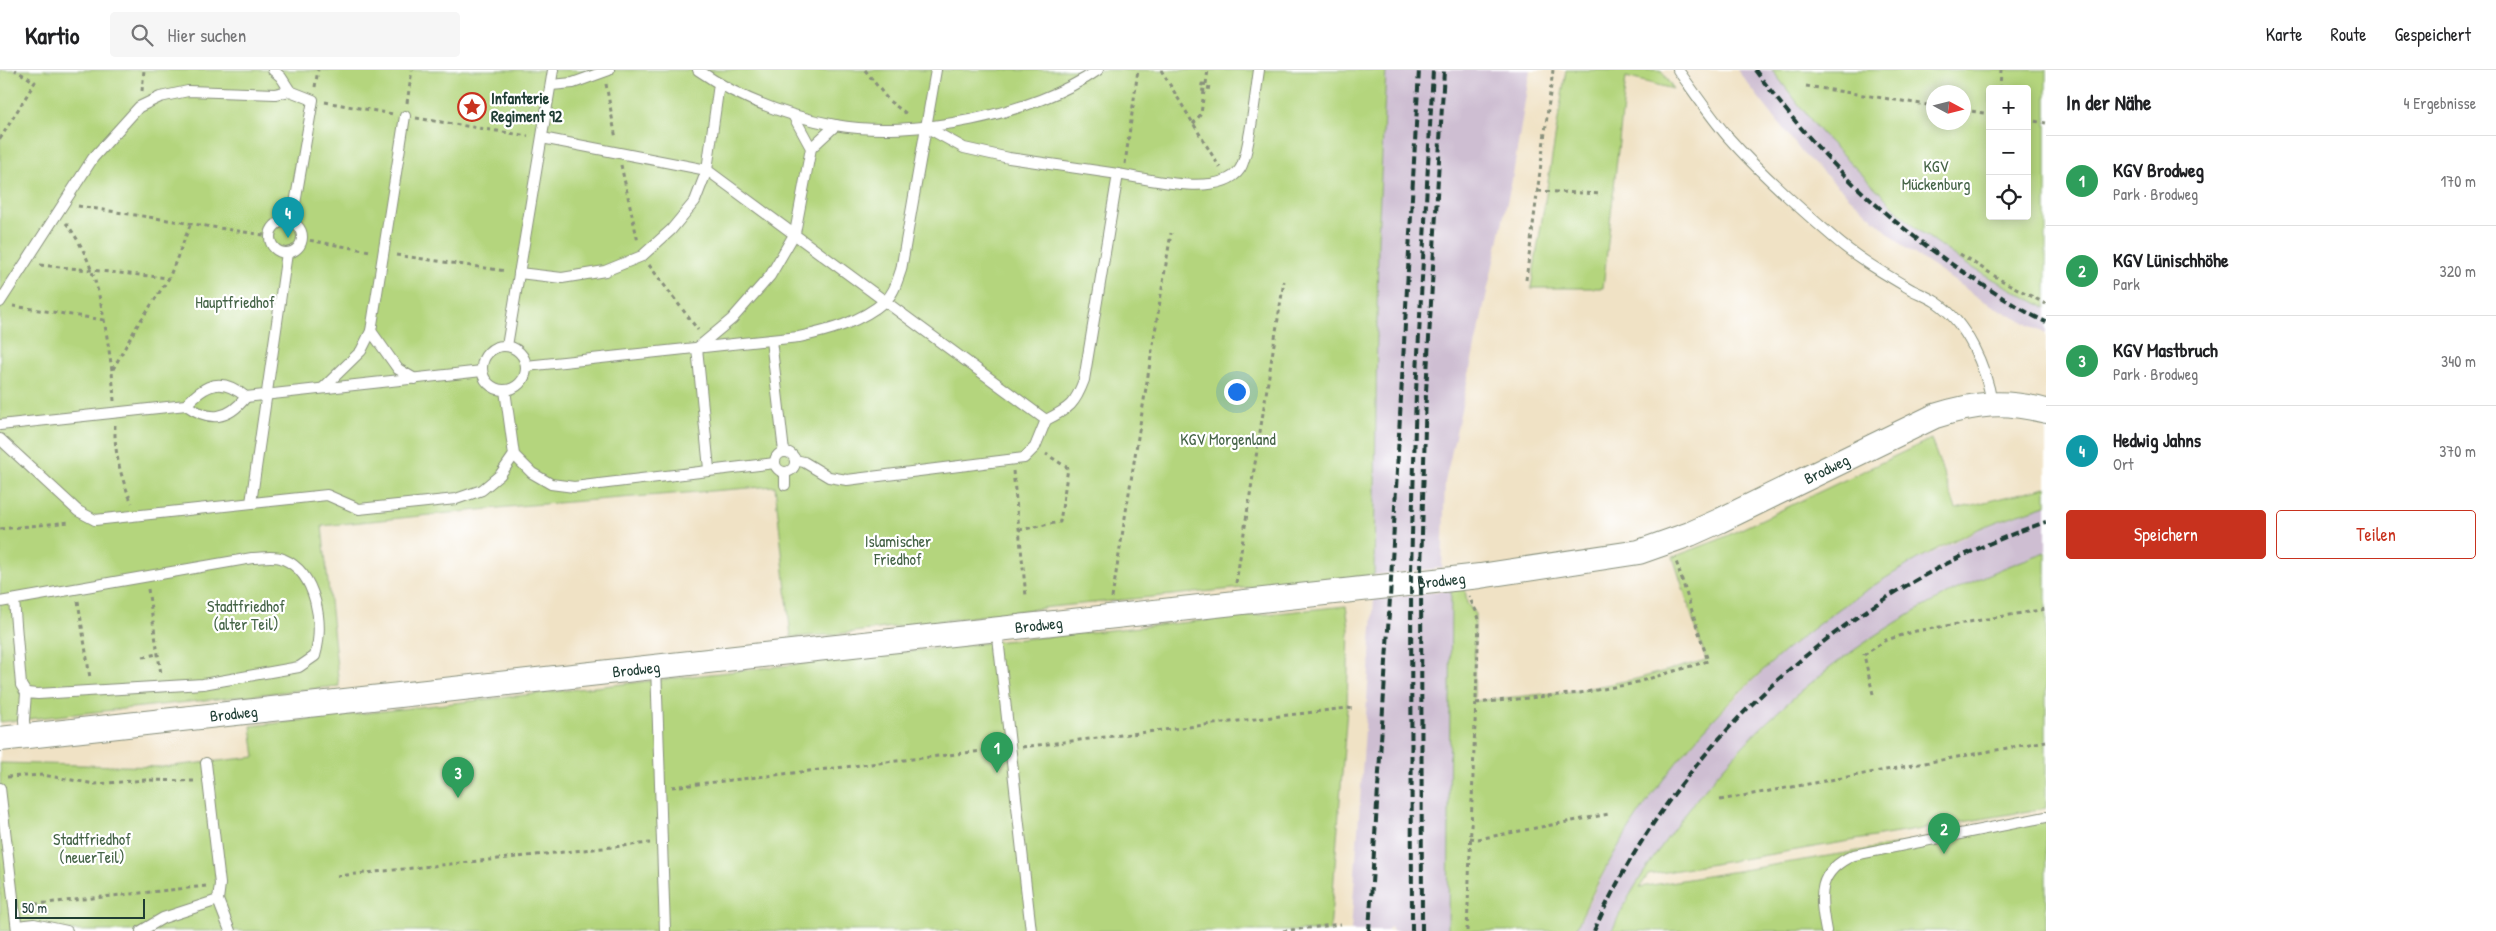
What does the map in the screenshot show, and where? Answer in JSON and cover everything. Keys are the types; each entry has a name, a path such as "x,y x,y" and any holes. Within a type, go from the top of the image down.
{"street":[{"name":"Brodweg","path":"0,739 997,628 1467,578 1639,552 1719,522 1935,416 1970,406 1992,403 2046,411"}],"lane":[{"path":"273,70 281,77 290,91"},
{"path":"507,346 553,70"},
{"path":"551,85 573,83 610,70"},
{"path":"698,70 719,84 752,100 793,114 836,125 926,127 984,117 1034,103 1079,83 1098,70"},
{"path":"526,366 771,340 826,332 858,318 886,301 895,287 901,270 936,70"},
{"path":"926,127 964,148 1009,158 1192,185 1209,185 1227,180 1240,169 1245,153 1259,70"},
{"path":"1678,70 1728,137 1816,222 1841,244 1873,266 1935,302 1948,312 1958,324 1980,363 1992,403"},
{"path":"519,272 562,278 604,271 642,256 671,230 695,201 707,170 719,84"},
{"path":"5,304 26,263 93,158 139,107 160,97 188,91 275,94 290,91 313,100 292,221"},
{"path":"793,114 811,148"},
{"path":"324,388 361,351 371,331 405,116"},
{"path":"697,348 732,319 770,276 795,233 811,148 836,125"},
{"path":"542,138 707,170 795,233 1046,420"},
{"path":"784,452 789,453 795,460 804,462 829,477 847,480 1024,458 1036,447 1046,420 1063,412 1077,399 1084,380 1121,174"},
{"path":"281,221 292,221 300,228 302,240 297,249 286,253 274,247 270,236 276,224 281,221"},
{"path":"251,503 286,253"},
{"path":"371,331 398,369 415,379"},
{"path":"771,340 784,452"},
{"path":"507,346 516,349 523,356 526,366 525,377 516,387 505,390 495,388 487,381 482,371 485,358 495,348 507,346"},
{"path":"697,348 709,469"},
{"path":"186,405 196,394 210,386 223,384 235,388 246,397 482,371"},
{"path":"505,390 514,455 532,473 551,484 574,487 709,469 775,463"},
{"path":"0,425 186,405 198,413 213,417 227,414 237,409 246,397"},
{"path":"0,439 78,511 95,520 327,495 359,509 456,499 482,490 500,476 514,455"},
{"path":"775,463 780,454 784,452"},
{"path":"775,463 780,471 785,473 791,471 795,466 795,460"},
{"path":"785,473 785,485"},
{"path":"0,602 252,558 281,558 300,568 312,591 320,638 315,656 298,666 204,684 163,688 26,693"},
{"path":"14,600 20,685 26,693 25,736"},
{"path":"997,628 1031,931"},
{"path":"656,666 666,931"},
{"path":"206,763 220,884 218,900 230,931"},
{"path":"0,788 17,928 34,924 67,931"},
{"path":"1826,931 1820,902 1824,884 1838,862 1854,855 2046,817"},
{"path":"141,931 163,918 218,900"}],"path":[{"path":"0,137 35,82 15,70"},
{"path":"139,107 144,70"},
{"path":"405,116 412,70"},
{"path":"864,70 889,101 926,127"},
{"path":"1121,174 1138,70"},
{"path":"1160,70 1227,180"},
{"path":"1193,124 1201,114 1204,91 1208,91 1209,85 1206,84 1208,70"},
{"path":"1526,280 1553,70"},
{"path":"2000,85 2001,70"},
{"path":"1806,86 1926,105"},
{"path":"1971,111 1986,113"},
{"path":"2031,121 2046,123"},
{"path":"1538,190 1602,194"},
{"path":"60,208 191,223 270,236"},
{"path":"60,208 78,238 93,272 104,320 112,371 115,413 114,444 123,482 138,515"},
{"path":"112,371 137,326 169,278 191,223"},
{"path":"1108,616 1171,233"},
{"path":"302,240 504,270"},
{"path":"1960,254 2001,280 2046,304"},
{"path":"642,256 706,339"},
{"path":"26,263 93,272 169,278"},
{"path":"1233,603 1284,282"},
{"path":"5,304 104,320"},
{"path":"1019,530 1060,522 1068,468 1036,447"},
{"path":"1012,460 1026,596"},
{"path":"0,530 95,520"},
{"path":"1476,703 1580,693 1632,684 1708,661 1669,542"},
{"path":"146,577 163,688"},
{"path":"1467,578 1471,603 1478,611 1479,620 1467,931"},
{"path":"76,588 92,691"},
{"path":"1873,694 1864,656 1886,640 1916,631 2046,608"},
{"path":"143,656 158,654"},
{"path":"1720,800 2046,741"},
{"path":"0,776 43,775 95,784 146,780 208,781"},
{"path":"1470,838 1478,839 1609,814"},
{"path":"337,876 662,841"},
{"path":"14,907 220,884"},
{"path":"1283,931 1341,924"}],"shaded area":[{"path":"1386,70 1530,70 1513,175 1445,482 1442,568 1374,575 1378,238"},
{"path":"1737,70 1772,70 1821,133 1915,228 1969,266 2046,308 2046,334 1982,300 1904,247 1803,154"},
{"path":"2046,505 2046,552 2022,561 1679,822 1612,931 1575,931 1616,849 1656,788 1709,724 1771,663 1834,611 1907,565 1986,526"},
{"path":"1451,590 1448,931 1394,931 1390,927 1387,931 1351,931 1374,599"}],"green space":[{"name":"Hauptfriedhof","path":"0,70 1386,70 1378,238 1374,575 1051,607 830,635 791,637 775,486 518,506 322,526 339,686 0,722"},
{"path":"1566,70 1661,70 1673,89 1626,77 1603,288 1531,288"},
{"name":"KGV Mückenburg","path":"1772,70 2046,70 2046,308 1969,266 1915,228 1821,133"},
{"path":"1931,439 1956,509 2046,487 2046,505 1985,526 1919,559 1856,597 1797,641 1742,690 1692,744 1647,802 1608,865 1575,931 1448,931 1451,590 1465,589 1467,603 1475,614 1474,701 1574,691 1636,679 1706,660 1673,557 1718,540"},
{"path":"2046,552 2046,808 1648,875 1640,887 2046,820 2046,931 1612,931 1630,894 1668,837 1705,788 1745,744 1788,702 1834,664 1883,631 1935,600 1989,574"},
{"name":"Stadtfriedhof (neuerTeil)","path":"1346,606 1349,627 1347,708 1330,931 0,931 0,763 162,767 255,757 251,726 993,642"}],"railway":[{"path":"1369,931 1390,598 1419,70"},
{"path":"1412,931 1411,571 1416,392 1433,70"},
{"path":"1422,931 1421,570 1426,392 1444,70"},
{"path":"1755,70 1828,158 1880,208 1939,255 1971,277 2008,301 2046,322"},
{"path":"1594,931 1629,862 1672,796 1722,735 1778,680 1839,630 1904,587 1973,551 2046,522"}],"place":[{"name":"Infanterie Regiment 92","path":"472,107"},
{"name":"Hedwig Jahns","path":"288,238"},
{"name":"KGV Brodweg","path":"997,773"},
{"name":"KGV Mastbruch","path":"458,798"},
{"name":"KGV Lünischhöhe","path":"1944,854"}],"park label":[{"name":"KGV Morgenland","path":"1228,439"},
{"name":"Islamischer Friedhof","path":"898,550"},
{"name":"Stadtfriedhof (alter Teil)","path":"246,615"}]}
